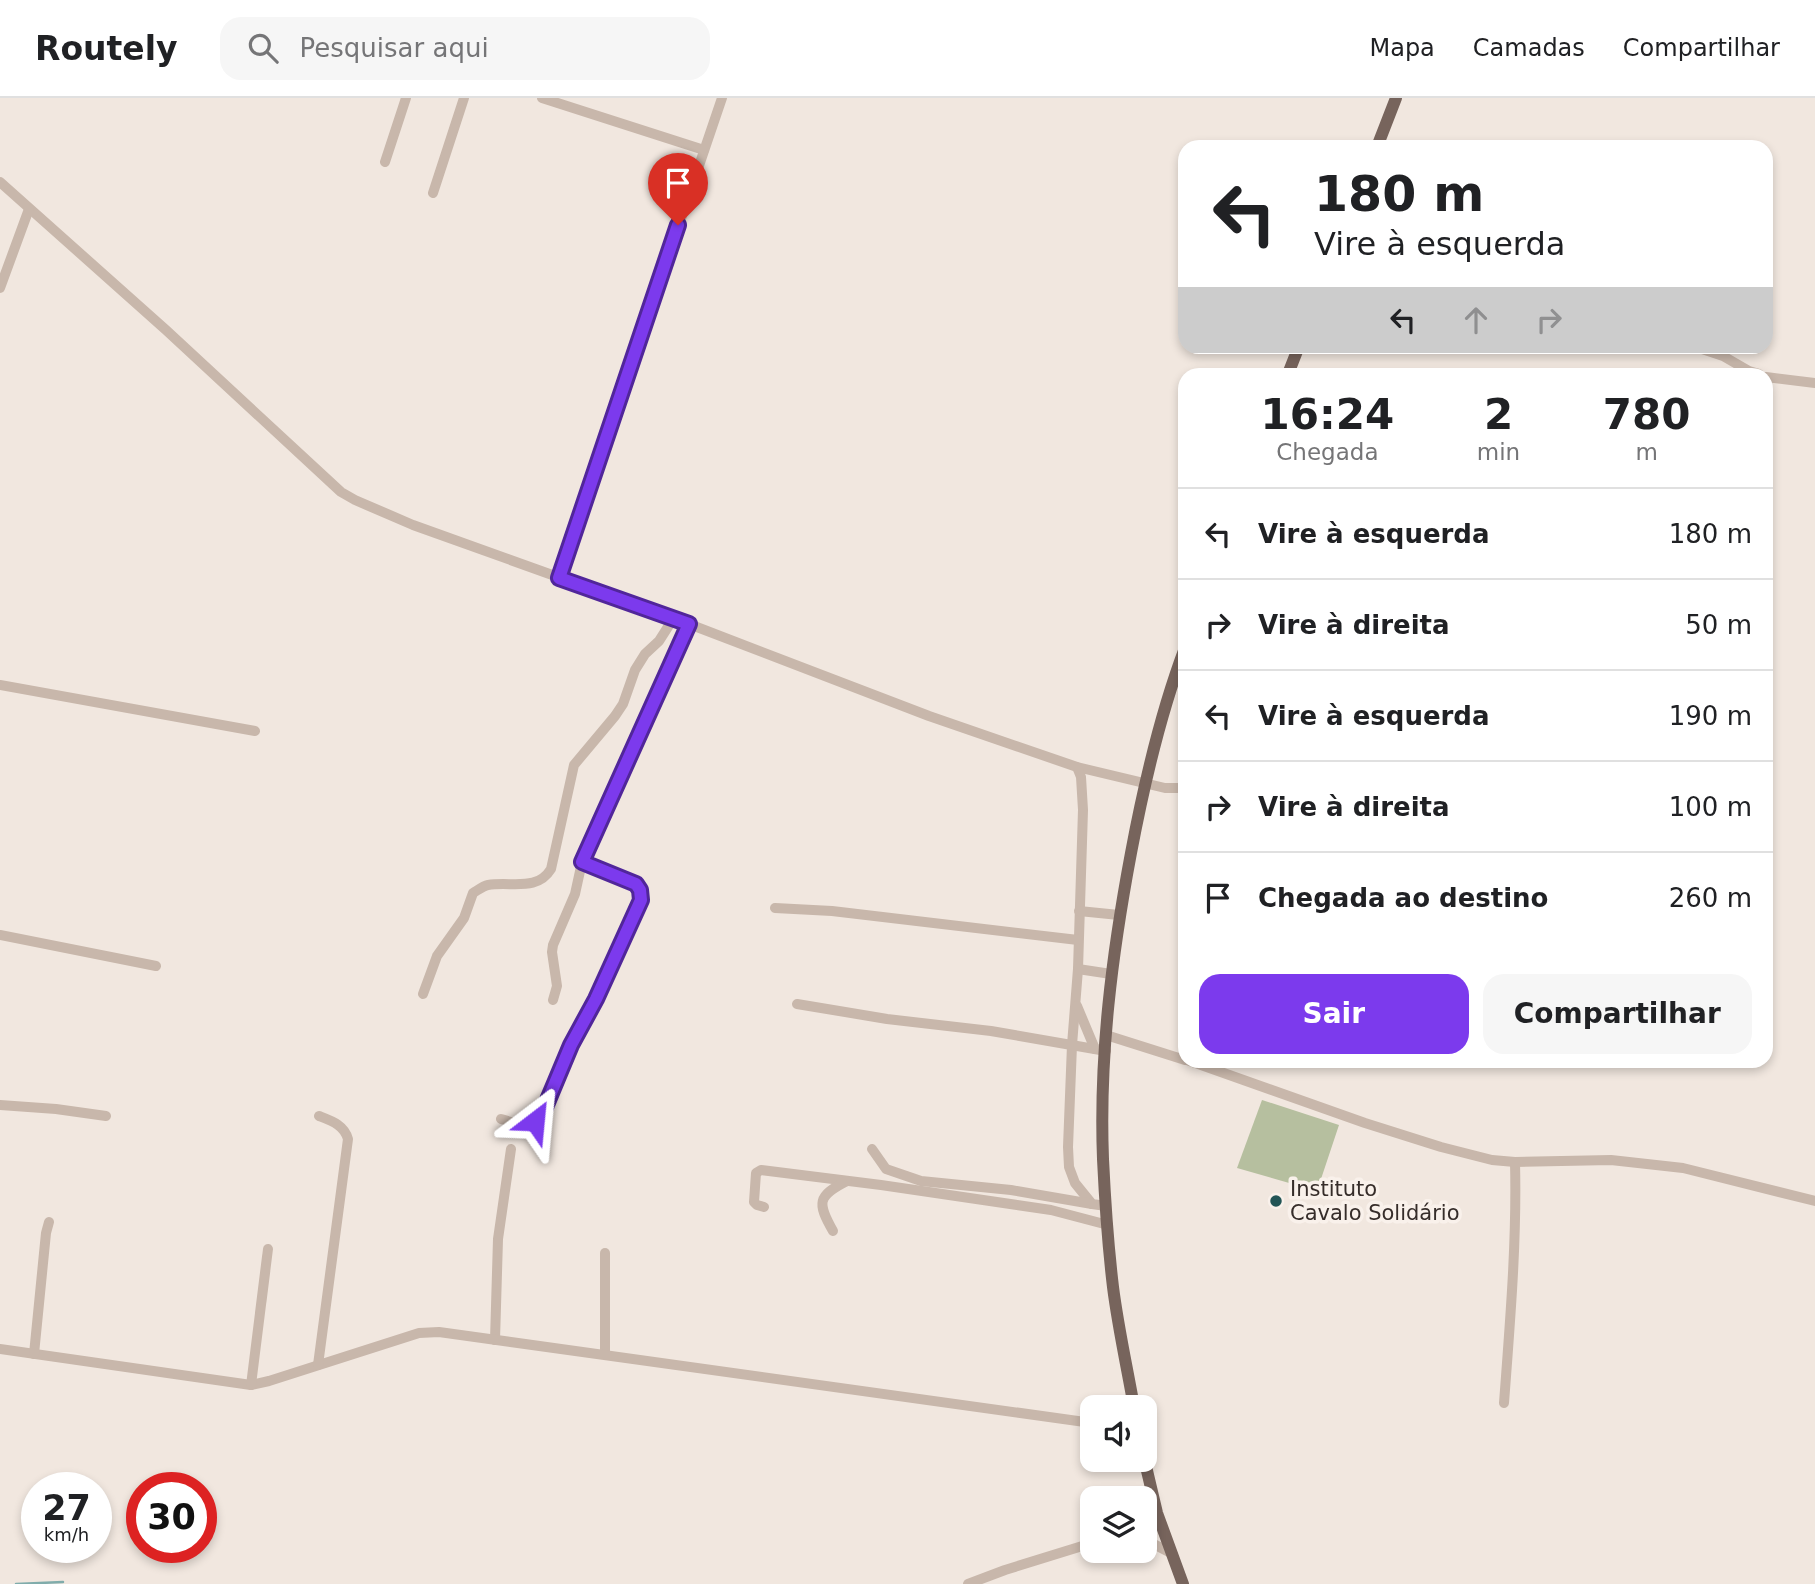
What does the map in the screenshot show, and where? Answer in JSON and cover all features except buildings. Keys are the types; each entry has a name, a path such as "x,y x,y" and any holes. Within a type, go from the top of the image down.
{"main road":[{"path":"1380,140 1396,98"},
{"path":"1132,1395 1113,1287 1103,1160 1100,1050 1106,1035 1119,915 1144,784 1178,666"},
{"path":"1147,1472 1157,1513 1183,1584"}],"street":[{"path":"385,162 406,98"},
{"path":"433,193 464,98"},
{"path":"542,98 704,150"},
{"path":"559,578 722,98"},
{"path":"0,182 166,330 341,492 355,500 413,525 1077,768 1144,784 1178,788"},
{"path":"0,288 29,209"},
{"path":"1717,354 1744,368"},
{"path":"1773,378 1815,383"},
{"path":"423,994 437,956 464,918 473,893 485,886 539,881 551,869 574,765 619,710 635,670 673,619"},
{"path":"553,1000 557,986 552,953 575,894 582,862 689,624"},
{"path":"0,685 255,731"},
{"path":"1077,768 1081,777 1083,810 1068,1147 1069,1167 1075,1183 1092,1204"},
{"path":"502,1119 522,1125 535,1121 543,1112 571,1045 596,999 641,900 636,884 582,862"},
{"path":"775,908 832,911 1079,940"},
{"path":"1079,911 1119,915"},
{"path":"0,935 156,966"},
{"path":"1078,969 1111,974"},
{"path":"797,1004 887,1019 990,1031 1100,1050"},
{"path":"1076,1004 1100,1050"},
{"path":"1106,1035 1178,1058"},
{"path":"1209,1068 1365,1123 1492,1160 1611,1160 1683,1168 1815,1201"},
{"path":"0,1105 106,1116"},
{"path":"318,1365 348,1139 346,1131 335,1122 319,1116"},
{"path":"872,1149 886,1169 921,1181 1011,1190 1106,1206"},
{"path":"495,1340 498,1240 511,1150"},
{"path":"1504,1403 1512,1295 1515,1162"},
{"path":"764,1207 754,1202 756,1176 761,1170 1051,1210 1108,1225"},
{"path":"833,1231 824,1217 822,1203 829,1190 847,1181"},
{"path":"34,1354 49,1223"},
{"path":"251,1385 268,1249"},
{"path":"605,1253 605,1354"},
{"path":"0,1349 251,1385 427,1331 1080,1421"},
{"path":"1157,1546 1171,1553"},
{"path":"968,1584 1080,1547"}],"green space":[{"path":"1262,1100 1339,1125 1317,1191 1237,1168"}],"waterway":[{"path":"16,1584 63,1582"}],"place":[{"name":"Instituto Cavalo Solidário","path":"1276,1201"}],"route":[{"path":"535,1121 543,1112 571,1045 596,999 641,900 636,884 582,862 689,624 559,578 678,225"}]}
